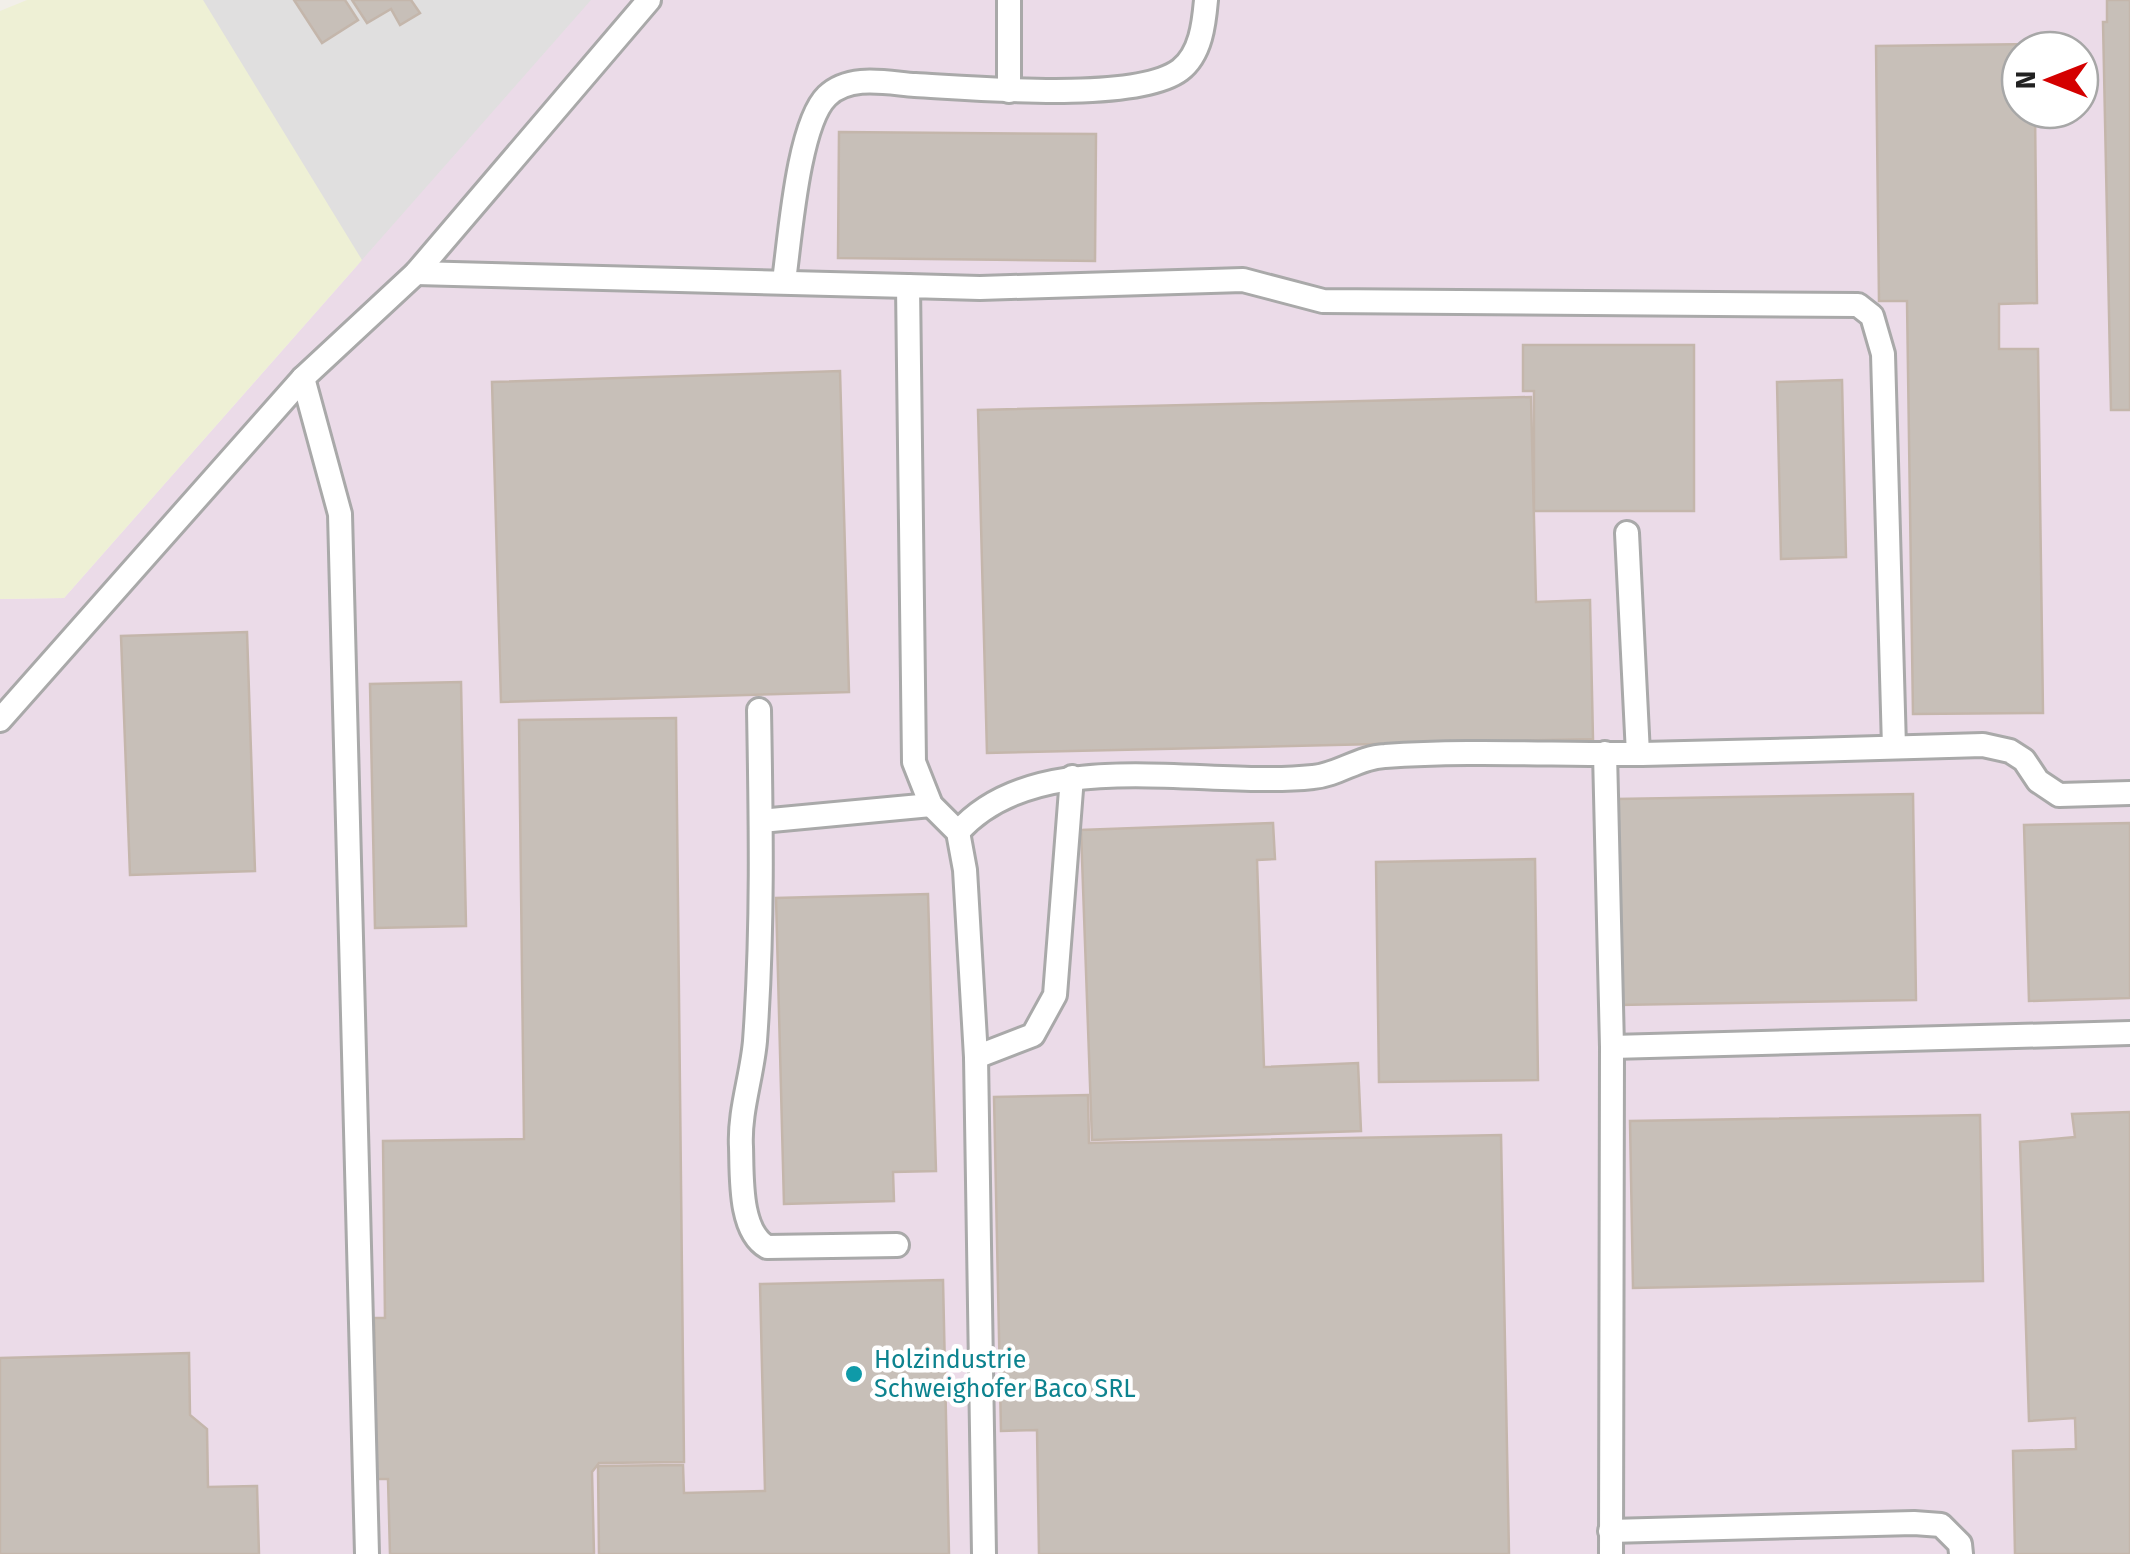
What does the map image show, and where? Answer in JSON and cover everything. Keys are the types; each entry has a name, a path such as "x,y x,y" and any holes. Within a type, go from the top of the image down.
{"lane":[{"path":"0,720 304,378 416,272 649,0"},
{"path":"1009,0 1009,91"},
{"path":"784,280 808,130 827,95 857,81 1009,91 1142,87 1181,70 1194,54 1204,26 1206,0"},
{"path":"416,272 980,288 1242,280 1323,301 1858,305 1872,316 1882,354 1894,748"},
{"path":"908,286 914,762 930,805 958,832 965,870 976,1057 984,1554"},
{"path":"304,378 340,514 367,1554"},
{"path":"1627,533 1638,754"},
{"path":"759,710 761,821 754,1042 740,1142 751,1229 767,1247 898,1245"},
{"path":"958,832 992,801 1024,787 1072,778 1316,778 1381,756 1983,745 2010,750 2024,760 2038,780 2059,795 2130,793"},
{"path":"1605,753 1612,1047 1610,1543 1914,1523 1941,1526 1960,1544 1961,1554"},
{"path":"976,1057 1033,1035 1055,995 1072,778"},
{"path":"761,821 930,805"},
{"path":"1612,1047 2130,1033"}],"shaded area":[{"path":"202,0 595,0 361,268"},
{"path":"591,0 2130,0 2130,1554 0,1554 0,599 64,598"}],"green space":[{"path":"27,0 203,0 362,260 64,598 0,599 0,11"}],"building":[{"path":"294,0 345,0 358,20 322,43"},
{"path":"352,0 411,0 420,13 400,25 391,9 367,23"},
{"path":"2107,0 2130,0 2130,410 2111,410 2103,22 2107,22"},
{"path":"2000,44 2000,130 2035,130 2037,303 1999,304 1999,349 2038,349 2043,713 1913,714 1907,301 1879,301 1876,46"},
{"path":"839,132 1096,134 1095,261 838,258"},
{"path":"1523,345 1694,345 1694,511 1534,511 1534,391 1523,391"},
{"path":"840,371 849,692 501,702 492,382"},
{"path":"1842,380 1846,557 1781,559 1777,382"},
{"path":"1531,397 1536,602 1590,600 1593,739 987,753 978,410"},
{"path":"247,632 255,871 130,875 121,636"},
{"path":"461,682 466,926 375,928 370,684"},
{"path":"676,718 684,1462 599,1463 592,1472 594,1554 390,1554 388,1479 377,1479 374,1318 385,1318 383,1141 524,1139 519,720"},
{"path":"1913,794 1916,1000 1618,1005 1616,799"},
{"path":"1273,823 1275,859 1257,860 1264,1067 1358,1063 1361,1131 1092,1140 1081,830"},
{"path":"2130,823 2130,998 2029,1001 2024,825"},
{"path":"1535,859 1538,1080 1379,1082 1376,862"},
{"path":"928,894 936,1171 893,1172 894,1201 784,1204 776,898"},
{"path":"1088,1095 1089,1143 1501,1135 1509,1554 1039,1554 1037,1430 1001,1431 994,1097"},
{"path":"2130,1112 2130,1554 2015,1554 2013,1451 2076,1449 2075,1418 2029,1421 2020,1142 2075,1137 2072,1114"},
{"path":"1980,1115 1983,1281 1633,1288 1630,1121"},
{"name":"Holzindustrie Schweighofer Baco SRL","path":"943,1280 949,1554 599,1554 598,1466 683,1465 684,1493 765,1491 760,1284"},
{"path":"189,1353 190,1415 207,1429 208,1487 257,1486 259,1554 0,1554 0,1358"}],"place":[{"name":"Holzindustrie Schweighofer Baco SRL","path":"854,1374"}]}
